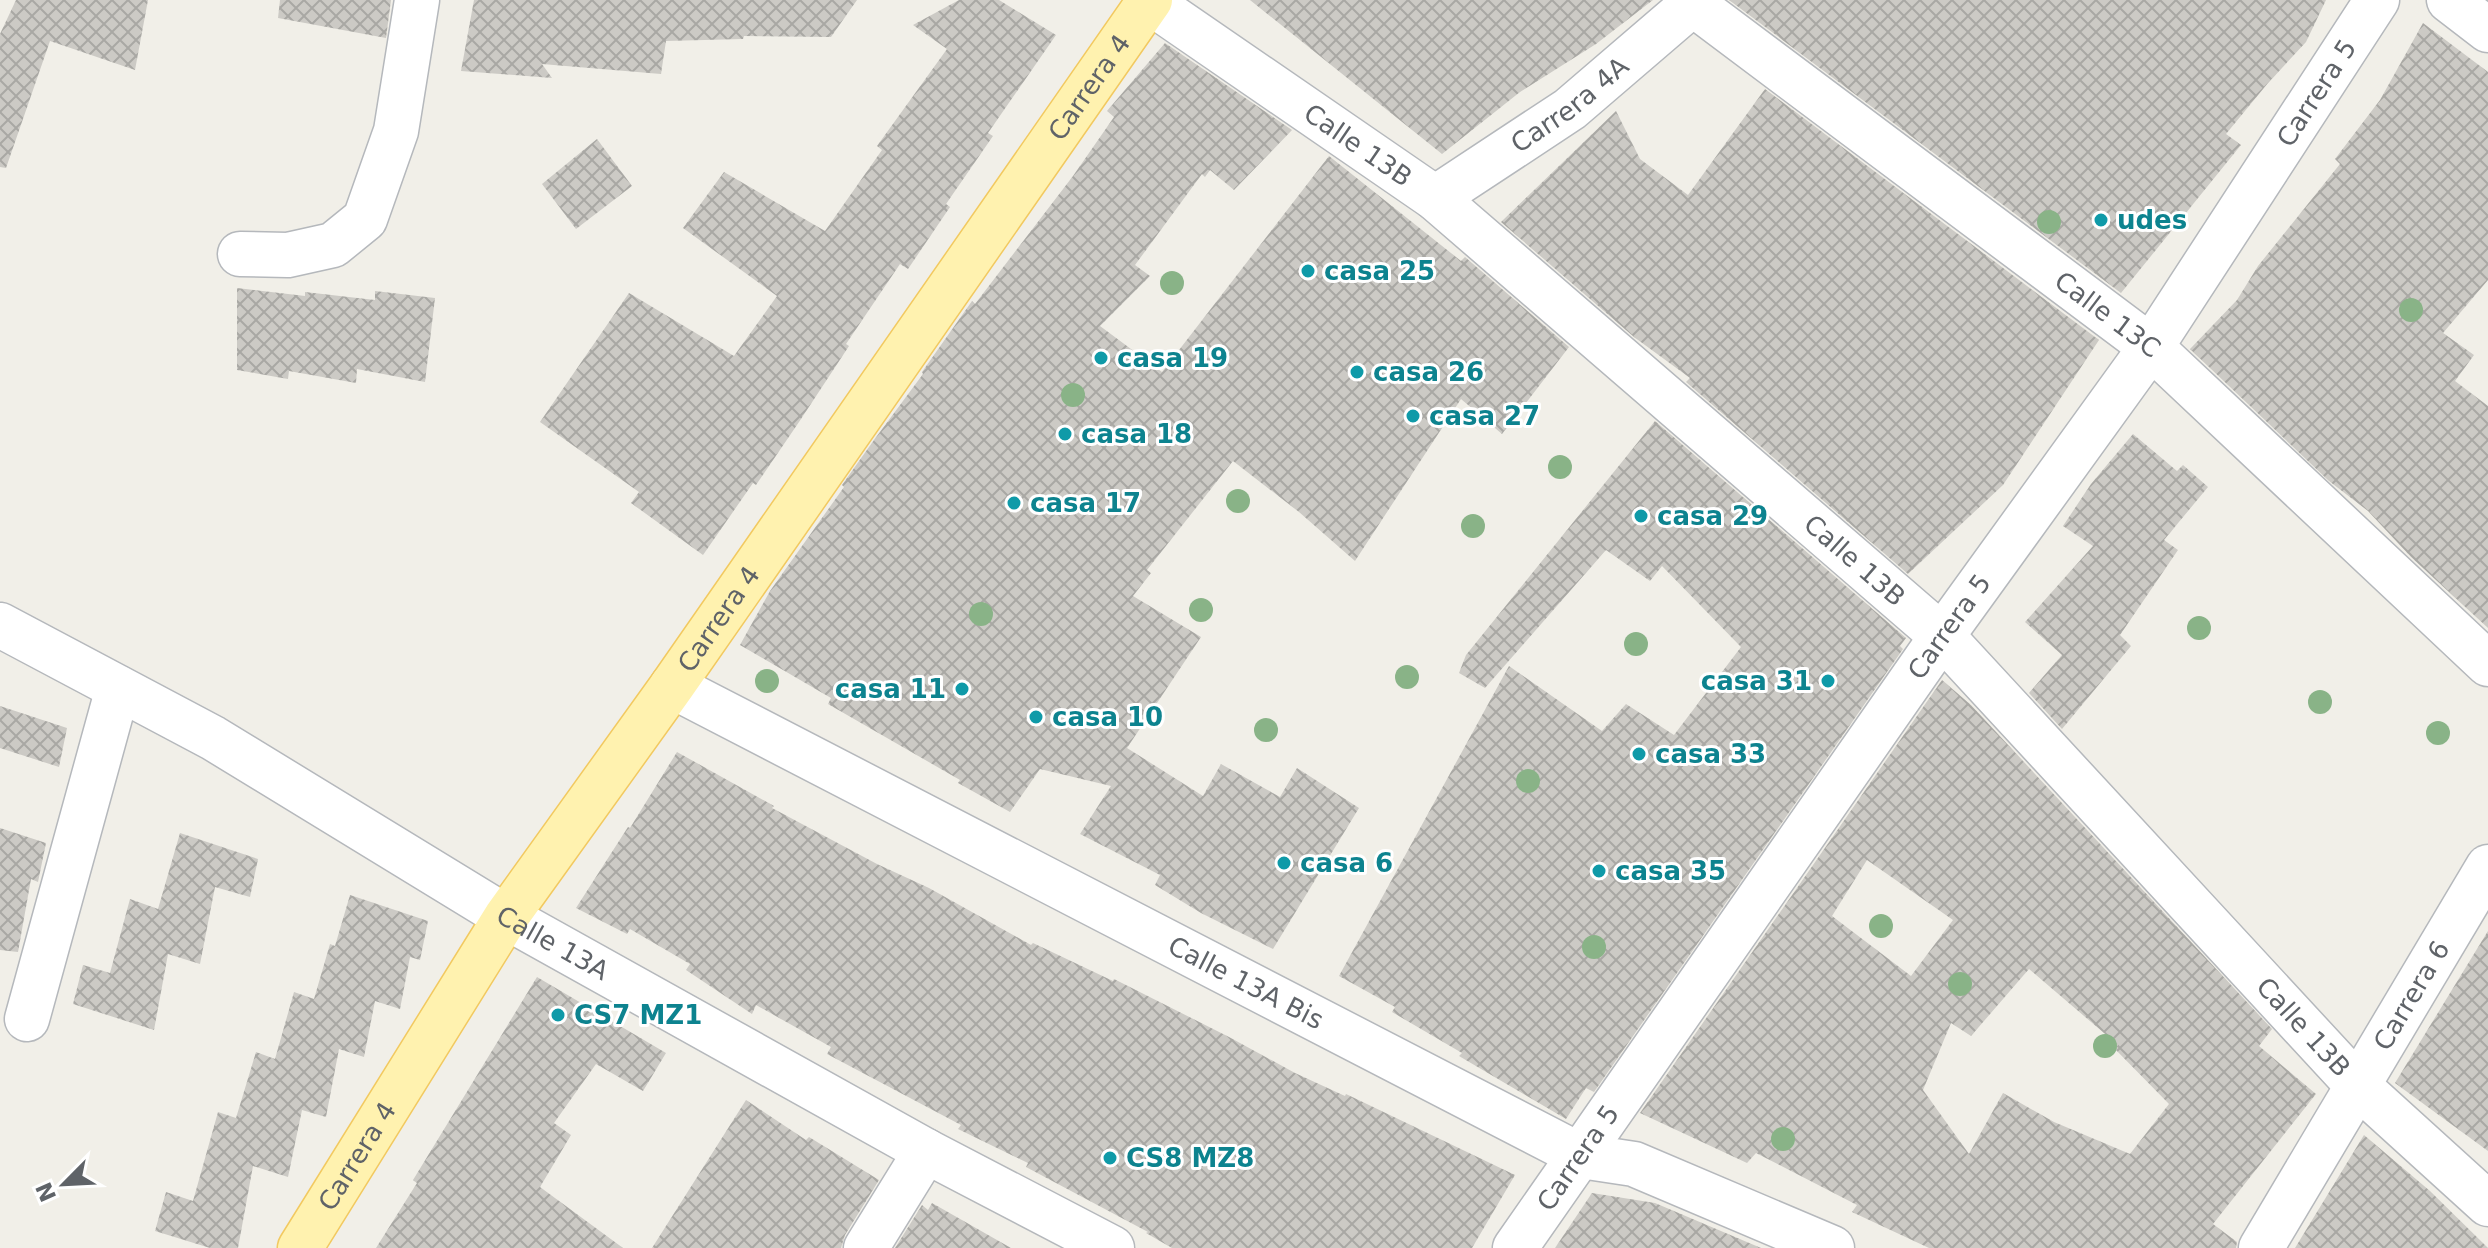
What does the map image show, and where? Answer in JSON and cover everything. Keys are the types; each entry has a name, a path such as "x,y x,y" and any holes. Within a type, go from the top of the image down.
{"main road":[{"name":"Carrera 4","path":"300,1248 506,917 672,686 1149,0"}],"street":[{"path":"240,254 288,255 333,245 365,219 396,131 417,0"},
{"name":"Calle 13B","path":"1149,0 1435,198 1942,636 2358,1086 2488,1204"},
{"name":"Carrera 5","path":"1515,1248 1942,636 2151,347 2377,0"},
{"path":"2449,0 2488,30"},
{"name":"Calle 13C","path":"1695,2 2151,347 2488,664"},
{"name":"Carrera 4A","path":"1435,198 1570,109 1695,2"},
{"name":"Calle 13A","path":"0,625 213,738 506,917 926,1151 1112,1248"},
{"name":"Calle 13A Bis","path":"672,686 1581,1156 1634,1164 1832,1248"},
{"path":"27,1019 118,688"},
{"name":"Carrera 6","path":"2261,1248 2488,867"},
{"path":"866,1248 926,1151"}],"building":[{"path":"16,0 148,0 135,70 50,41 6,168 0,167 0,34"},
{"path":"280,0 391,0 386,38 278,18"},
{"path":"474,0 857,0 831,37 744,36 743,39 666,41 661,74 542,64 552,78 461,71"},
{"path":"959,0 999,0 1056,35 988,133 993,136 946,204 950,207 908,269 900,264 846,344 849,346 799,422 703,555 631,503 639,492 540,422 629,293 734,356 777,296 683,228 724,172 825,231 882,150 877,146 947,49 913,25"},
{"path":"1250,0 1653,0 1596,44 1520,92 1442,154"},
{"name":"udes","path":"1729,0 2326,0 2306,42 2226,134 2241,145 2121,293"},
{"path":"2423,23 2488,72 2488,280 2443,333 2474,355 2455,381 2488,406 2488,628 2411,557 2368,511 2329,481 2190,349 2237,300 2258,266 2340,164 2335,159 2380,100"},
{"path":"1165,43 1292,130 1234,190 1210,170 1205,177 1202,174 1135,265 1150,276 1100,326 1162,372 1329,156 1461,261 1465,257 1569,347 1502,434 1461,399 1355,561 1233,461 1147,570 1151,573 1133,596 1201,637 1127,748 1203,796 1221,764 1280,797 1297,768 1359,808 1273,949 1201,913 1155,885 1160,875 1080,834 1111,786 1040,769 1010,812 828,704 831,698 740,645 770,591 844,487 842,485 972,301 975,304 1073,176 1114,117 1107,111"},
{"path":"1765,89 2099,340 2003,485 1908,574 1686,382 1690,378 1634,337 1501,222 1616,111 1640,159 1688,195"},
{"path":"597,139 632,186 576,229 542,184"},
{"path":"237,288 375,300 375,291 435,298 425,382 357,369 356,383 289,371 288,379 237,370"},
{"path":"1655,421 1906,638 1900,646 1903,649 1594,1092 1586,1088 1566,1119 1459,1056 1462,1053 1392,1012 1395,1007 1339,976 1509,666 1602,731 1626,704 1674,735 1741,647 1662,566 1650,581 1606,550 1485,688 1459,673 1466,655"},
{"path":"2133,434 2177,471 2183,465 2208,487 2164,540 2178,550 2120,635 2131,646 2062,729 2029,693 2062,655 2025,622 2093,546 2063,526 2091,484"},
{"path":"1942,680 1971,705 2272,1029 2259,1046 2316,1094 2213,1224 2237,1242 2236,1248 1929,1248 1852,1212 1857,1205 1756,1153 1747,1163 1640,1113","holes":["1867,860 1953,920 1911,976 1832,916","2029,969 2118,1045 2114,1048 2169,1104 2130,1154 2054,1122 2003,1093 1969,1154 1923,1090 1951,1023 1971,1036"]},
{"path":"0,706 67,728 59,767 0,748"},
{"path":"677,752 774,806 772,808 929,888 1031,945 1033,943 1114,979 1295,1073 1346,1094 1515,1175 1472,1248 1172,1248 1026,1167 1028,1163 958,1129 961,1125 827,1054 831,1047 756,1005 752,1014 686,970 690,964 630,929 627,934 576,908"},
{"path":"0,828 46,843 38,882 31,879 18,952 0,950"},
{"path":"180,833 258,859 250,897 215,887 200,964 168,954 154,1030 73,1004 83,965 110,973 130,899 158,909"},
{"path":"350,895 428,921 420,960 410,957 400,1009 375,1001 364,1057 339,1049 326,1117 302,1110 288,1177 253,1166 238,1248 210,1248 155,1231 166,1192 193,1201 218,1112 236,1118 256,1052 275,1059 294,992 314,999 330,944 335,946"},
{"path":"2488,931 2488,1151 2395,1083"},
{"path":"537,977 666,1053 643,1091 596,1064 554,1123 571,1135 540,1187 623,1248 376,1248 417,1183 413,1180"},
{"path":"746,1100 806,1140 809,1137 879,1180 845,1235 841,1248 652,1248"},
{"path":"2364,1135 2430,1191 2488,1248 2295,1248"},
{"path":"1592,1193 1655,1203 1761,1248 1555,1248"},
{"path":"932,1203 1011,1248 895,1248 922,1205 928,1210"}],"place":[{"name":"udes","path":"2101,220"},
{"name":"casa 25","path":"1308,271"},
{"name":"casa 19","path":"1101,358"},
{"name":"casa 26","path":"1357,372"},
{"name":"casa 27","path":"1413,416"},
{"name":"casa 18","path":"1065,434"},
{"name":"casa 17","path":"1014,503"},
{"name":"casa 29","path":"1641,516"},
{"name":"casa 31","path":"1828,681"},
{"name":"casa 11","path":"962,689"},
{"name":"casa 10","path":"1036,717"},
{"name":"casa 33","path":"1639,754"},
{"name":"casa 6","path":"1284,863"},
{"name":"casa 35","path":"1599,871"},
{"name":"CS7 MZ1","path":"558,1015"},
{"name":"CS8 MZ8","path":"1110,1158"}]}
